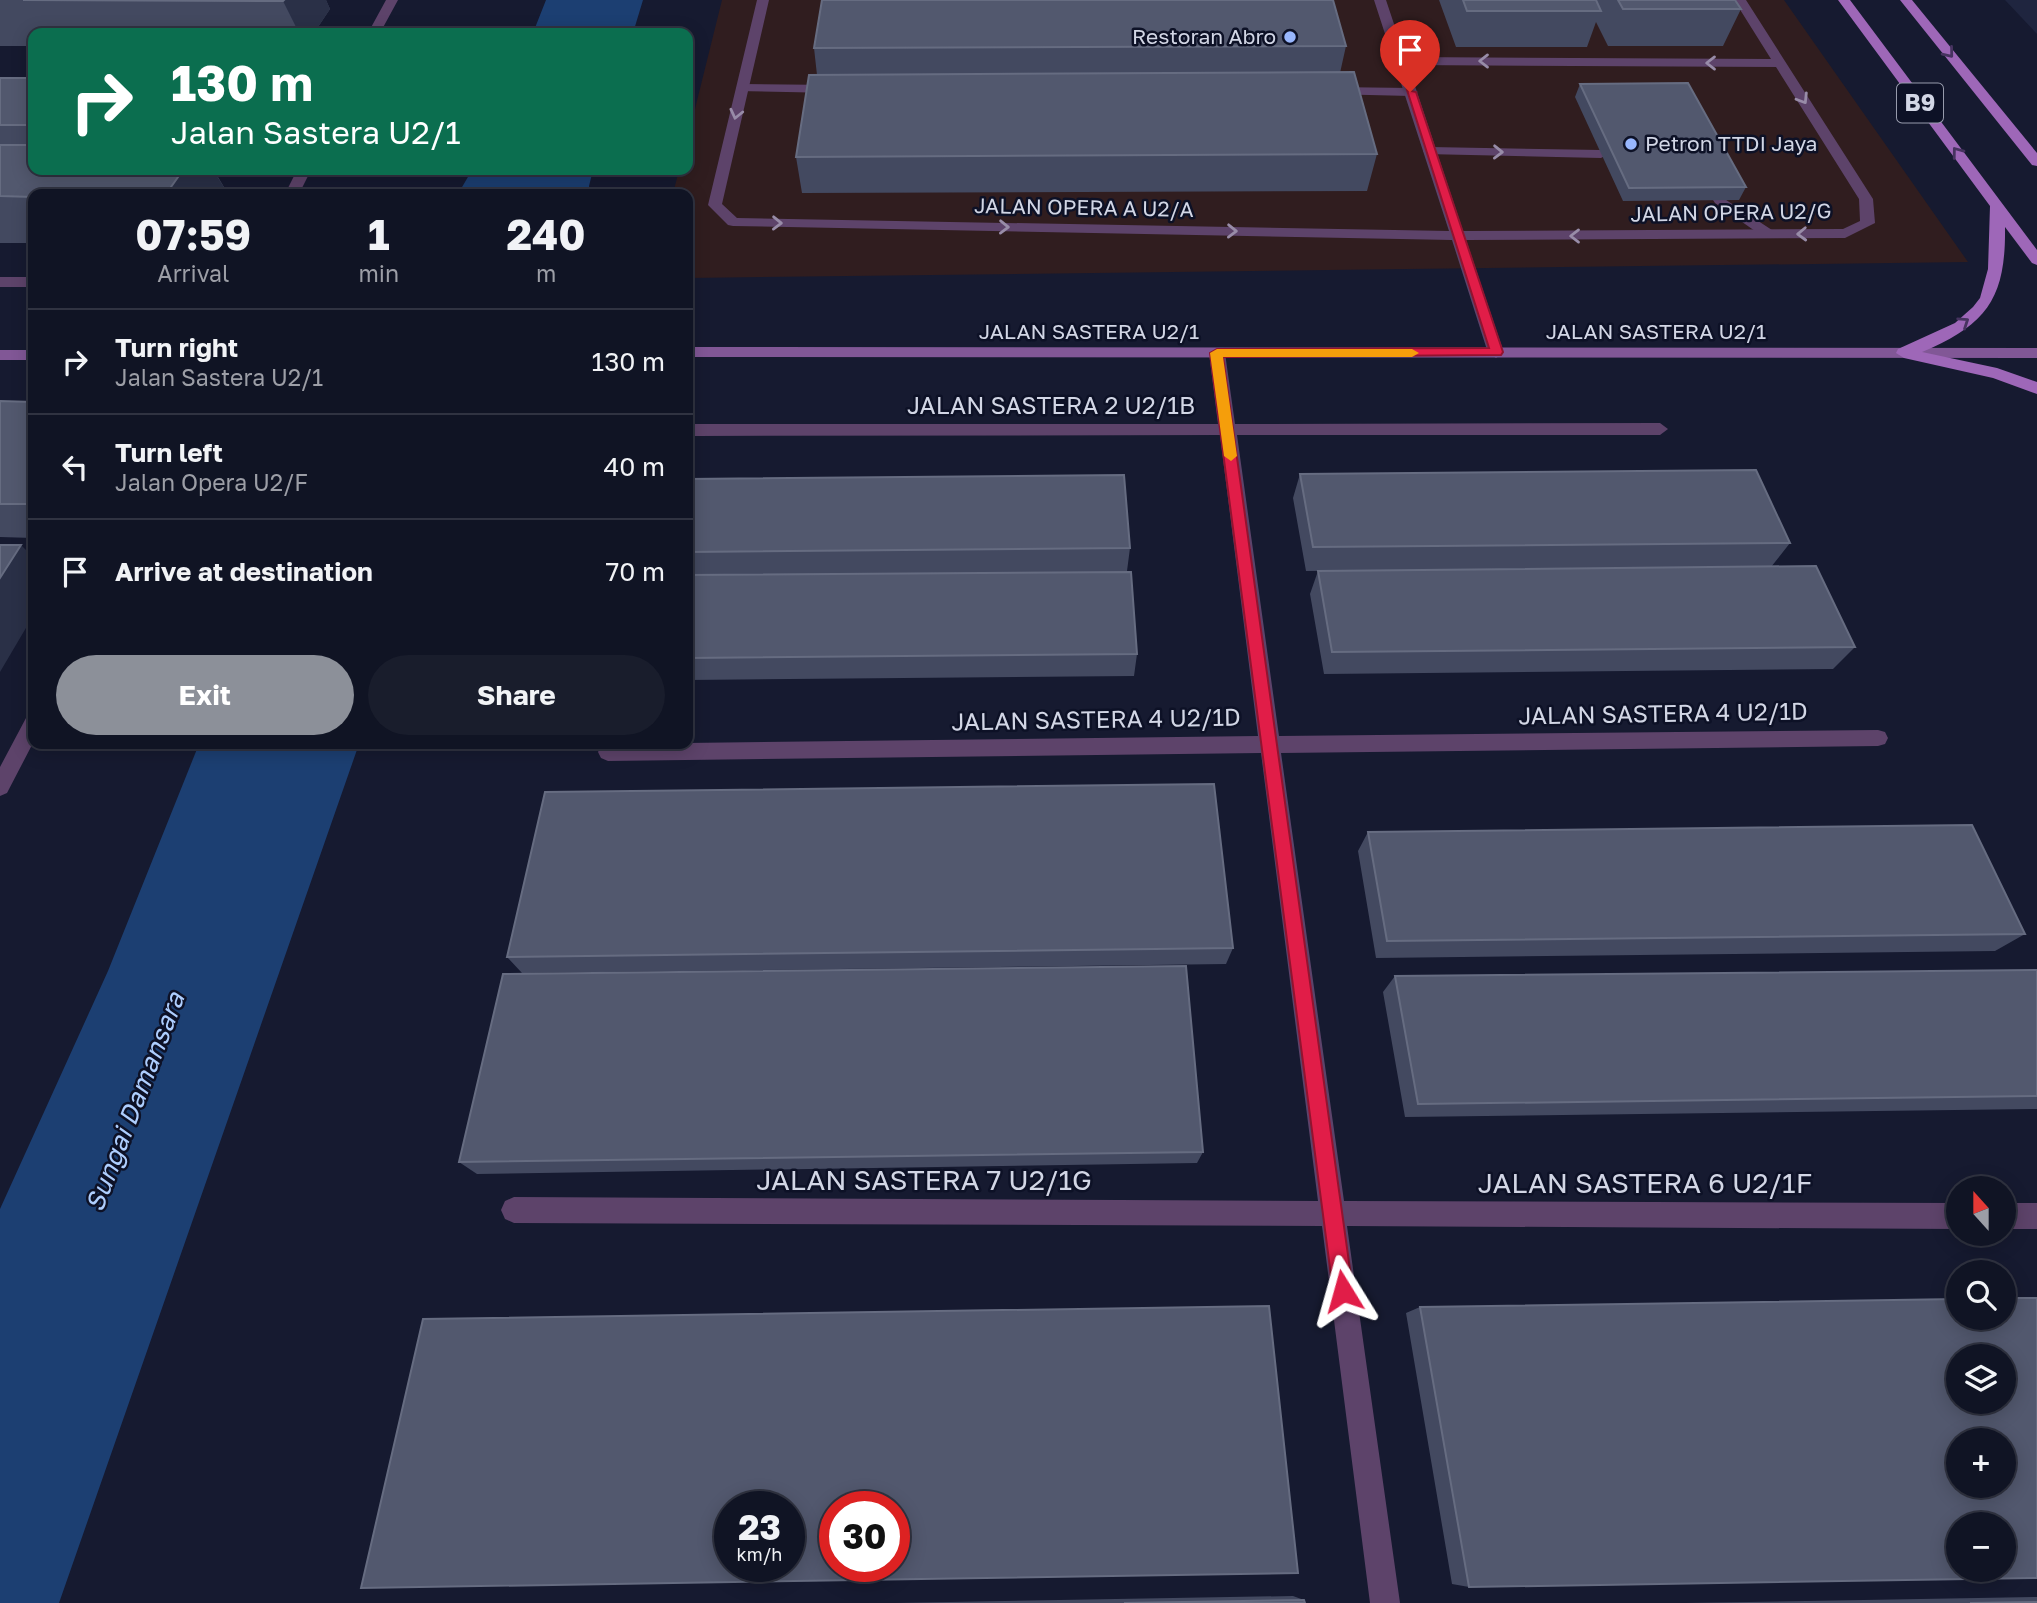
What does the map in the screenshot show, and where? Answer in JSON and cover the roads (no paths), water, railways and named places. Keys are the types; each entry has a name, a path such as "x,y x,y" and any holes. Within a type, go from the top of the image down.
{"main road":[{"name":"B9","path":"1843,0 2037,260"},
{"name":"B9","path":"1906,0 2037,162"},
{"path":"1904,353 1967,323 1986,303 1997,274 1997,206"},
{"path":"1904,353 1997,373 2037,388"}],"street":[{"path":"377,28 392,0"},
{"path":"763,0 742,88 854,89"},
{"path":"1380,0 1496,352"},
{"name":"JALAN OPERA U2/G","path":"1458,236 1845,233 1868,223 1866,199 1740,0"},
{"path":"1401,61 1780,63"},
{"name":"JALAN OPERA A U2/A","path":"742,88 716,205 733,222 1458,236"},
{"path":"1313,91 1410,92"},
{"path":"1430,151 1601,154"},
{"path":"1720,200 1770,235"},
{"path":"0,282 28,282"},
{"name":"JALAN SASTERA U2/1","path":"693,352 2037,353"},
{"path":"1217,353 1385,1603"},
{"path":"0,355 28,355"},
{"name":"JALAN SASTERA 2 U2/1B","path":"695,430 1660,429"},
{"path":"0,787 28,734"},
{"name":"JALAN SASTERA 4 U2/1D","path":"608,752 1878,738"},
{"name":"JALAN SASTERA 7 U2/1G","path":"514,1210 1332,1213"},
{"name":"JALAN SASTERA 6 U2/1F","path":"1332,1213 1946,1216"},
{"path":"2016,1216 2037,1216"}],"water":[{"path":"546,0 643,0 635,28 535,28"},
{"path":"469,175 592,175 589,189 461,189"},
{"name":"Sungai Damansara","path":"197,749 357,749 59,1603 0,1603 0,1209 108,971"}],"place":[{"name":"Restoran Abro","path":"1290,37"},
{"name":"Petron TTDI Jaya","path":"1631,144"}]}
